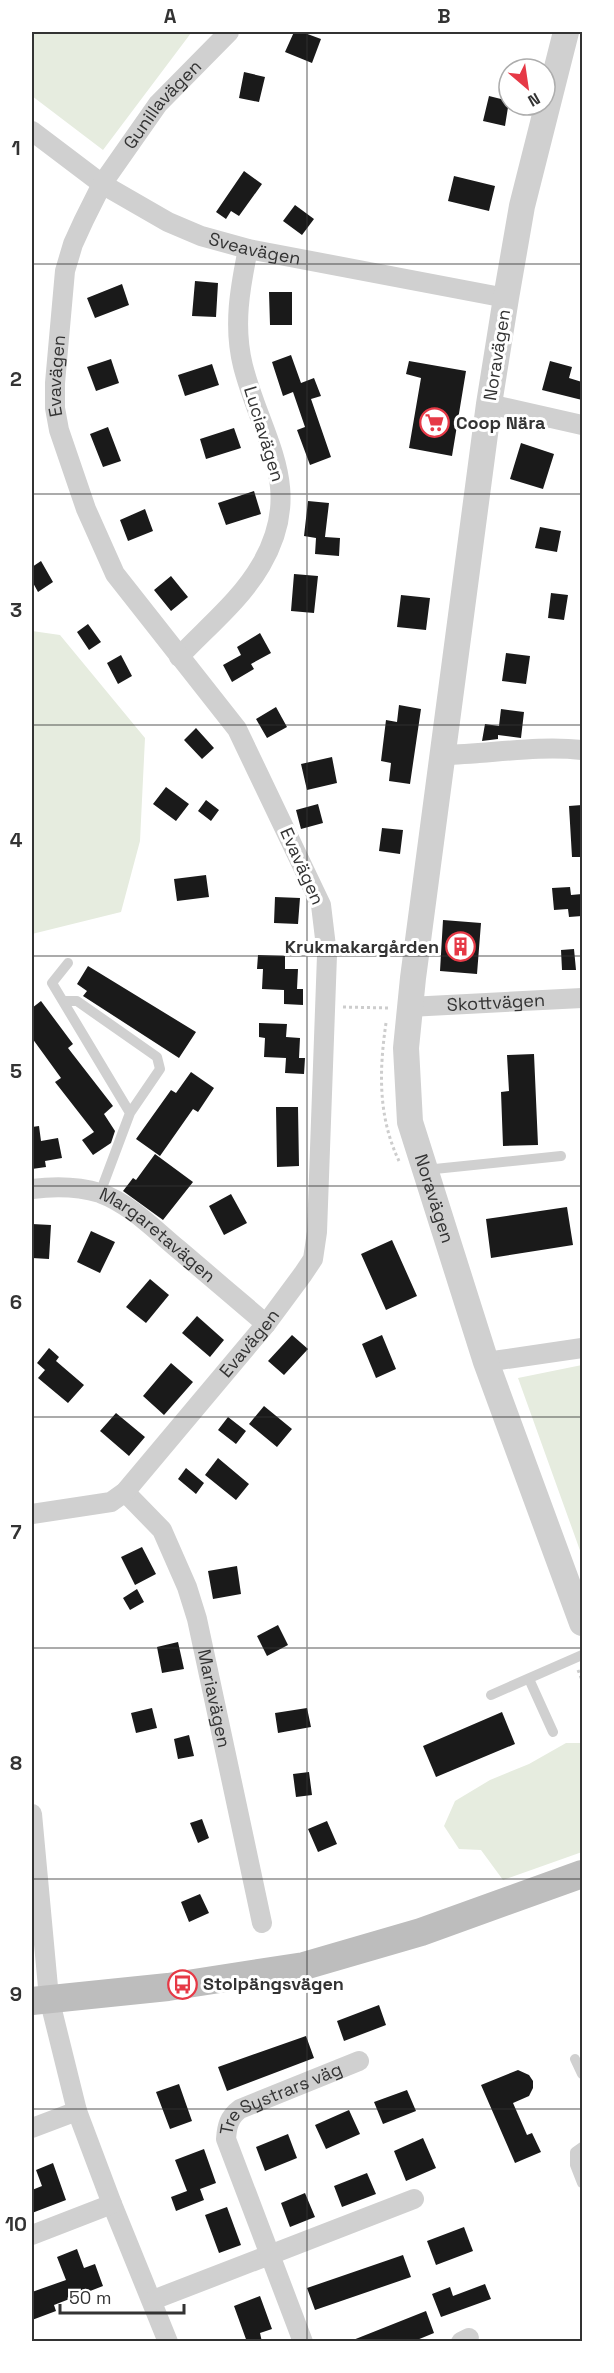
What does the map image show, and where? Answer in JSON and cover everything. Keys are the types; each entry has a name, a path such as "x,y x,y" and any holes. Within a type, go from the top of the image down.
{"main road":[{"path":"40,1999 168,1987 304,1966 421,1932 582,1874"}],"street":[{"name":"Gunillavägen","path":"102,184 158,104 229,32"},
{"name":"Noravägen","path":"566,32 522,206 506,298 489,404 444,755 399,1007 406,1048 410,1122 424,1170 486,1362 582,1623"},
{"name":"Sveavägen","path":"32,131 102,184 168,222 201,236 248,249 506,298"},
{"name":"Evavägen","path":"32,1514 111,1502 125,1492 266,1324 313,1259 317,1232 327,955 321,905 237,729 115,574 86,509 59,430 55,408 65,271 73,244 102,184"},
{"name":"Luciavägen","path":"179,657 243,589 260,567 277,528 282,502 280,477 243,365 239,339 237,301 248,249"},
{"path":"489,404 582,425"},
{"path":"444,755 563,748 582,750"},
{"name":"Skottvägen","path":"399,1007 582,998"},
{"name":"Margaretavägen","path":"32,1188 59,1186 100,1193 121,1203 266,1324"},
{"path":"486,1362 582,1348"},
{"name":"Mariavägen","path":"125,1492 162,1530 187,1587 197,1619 262,1923"},
{"path":"32,1814 40,1999 76,2111 168,2342"},
{"name":"Tre Systrars väg","path":"303,2342 226,2139 227,2127 232,2114 240,2109 359,2061"},
{"path":"32,2128 76,2111"},
{"path":"153,2300 269,2253 414,2199"},
{"path":"32,2235 112,2204"}],"lane":[{"path":"68,963 52,983 130,1113"},
{"path":"63,1001 77,1001 157,1057 160,1069 130,1113 100,1193"},
{"path":"424,1170 561,1156"},
{"path":"491,1695 582,1655"},
{"path":"529,1679 553,1732"},
{"path":"575,2060 582,2074"},
{"path":"582,2146 575,2152 575,2165 582,2183"}],"path":[{"path":"325,1007 399,1007"}],"shaded area":[{"path":"32,32 191,33 103,150 32,96"},
{"path":"32,631 60,635 145,738 140,841 121,912 32,934"},
{"path":"582,1365 582,1556 518,1378"},
{"path":"566,1743 582,1743 582,1852 503,1880 481,1850 459,1849 444,1826 455,1801 490,1780 529,1764"}],"building":[{"path":"294,32 302,32 321,39 312,63 285,52"},
{"path":"244,72 265,77 259,102 239,98"},
{"path":"489,96 497,98 497,117 506,117 505,126 483,121"},
{"path":"244,171 262,184 239,216 231,211 226,219 216,212"},
{"path":"454,176 495,186 489,211 448,201"},
{"path":"295,205 314,219 302,235 283,221"},
{"path":"195,281 218,283 216,317 192,316"},
{"path":"122,284 129,305 95,318 87,298"},
{"path":"269,292 292,292 292,325 270,325"},
{"path":"291,355 301,383 314,378 321,396 311,399 331,457 310,465 297,430 305,427 293,392 283,396 272,362"},
{"path":"111,359 119,383 96,391 87,367"},
{"name":"Coop Nära","path":"409,361 466,371 452,456 409,448 421,378 406,374"},
{"path":"550,361 572,367 569,378 582,382 582,400 542,390"},
{"path":"212,364 219,385 185,396 178,375"},
{"path":"108,427 121,461 103,467 90,434"},
{"path":"234,428 241,448 206,459 200,439"},
{"path":"521,443 554,454 543,489 510,479"},
{"path":"254,491 261,514 226,525 218,503"},
{"path":"308,501 329,503 325,537 340,538 339,556 315,554 316,538 304,536"},
{"path":"145,509 153,531 128,541 120,520"},
{"path":"540,527 561,531 557,552 535,548"},
{"path":"41,561 53,582 38,592 32,581 32,567"},
{"path":"294,574 318,576 314,613 291,611"},
{"path":"171,576 188,597 171,611 154,590"},
{"path":"551,593 568,595 564,620 548,618"},
{"path":"401,595 430,598 426,630 397,627"},
{"path":"88,624 101,642 89,650 77,632"},
{"path":"260,633 271,653 251,664 254,669 232,682 223,665 241,655 237,647"},
{"path":"506,653 530,656 526,684 502,681"},
{"path":"121,655 132,676 118,684 107,663"},
{"path":"399,705 421,709 410,784 389,781 391,763 381,761 386,720 397,722"},
{"path":"276,707 287,727 267,738 256,719"},
{"path":"501,709 524,712 521,738 498,735 498,739 482,741 485,724 499,726"},
{"path":"196,728 214,748 202,759 184,740"},
{"path":"332,757 337,783 307,790 301,764"},
{"path":"166,787 189,804 176,821 153,804"},
{"path":"206,800 219,810 211,821 198,811"},
{"path":"318,804 323,823 301,829 296,810"},
{"path":"582,805 582,857 572,857 569,806"},
{"path":"382,828 403,830 400,854 379,851"},
{"path":"206,875 209,897 177,901 174,879"},
{"path":"570,887 571,895 582,894 582,916 569,917 568,909 554,910 552,888"},
{"path":"275,897 300,898 298,924 274,923"},
{"name":"Krukmakargården","path":"443,920 481,923 477,974 440,971"},
{"path":"574,949 576,970 562,970 561,950"},
{"path":"258,955 285,956 285,969 298,969 297,989 303,989 303,1005 284,1004 284,990 262,989 263,969 257,969"},
{"path":"88,966 196,1032 179,1058 83,996 87,991 77,984"},
{"path":"41,1001 73,1044 68,1048 113,1106 104,1114 115,1131 111,1143 93,1155 82,1140 94,1132 55,1082 61,1078 32,1038 32,1008"},
{"path":"259,1023 287,1024 286,1037 300,1038 299,1058 305,1058 304,1074 285,1073 286,1058 264,1057 265,1038 259,1037"},
{"path":"534,1054 538,1145 503,1146 501,1092 509,1091 507,1055"},
{"path":"191,1072 214,1088 198,1112 193,1109 160,1156 136,1139 171,1090 176,1093"},
{"path":"276,1107 298,1107 299,1166 277,1167"},
{"path":"39,1126 41,1141 58,1138 62,1158 45,1161 46,1167 32,1169 32,1127"},
{"path":"155,1154 193,1182 163,1220 123,1191 133,1178 136,1180"},
{"path":"231,1194 247,1223 224,1235 209,1206"},
{"path":"567,1207 573,1245 491,1258 486,1219"},
{"path":"32,1224 51,1225 49,1259 32,1258"},
{"path":"91,1231 115,1242 100,1273 77,1262"},
{"path":"392,1240 417,1296 386,1310 361,1254"},
{"path":"150,1279 169,1295 146,1323 126,1307"},
{"path":"197,1316 224,1340 210,1357 182,1333"},
{"path":"292,1335 308,1349 284,1375 268,1361"},
{"path":"382,1335 396,1369 376,1378 362,1344"},
{"path":"49,1348 59,1357 56,1361 84,1385 68,1403 38,1378 45,1370 37,1363"},
{"path":"171,1363 193,1382 164,1415 143,1396"},
{"path":"264,1406 292,1429 277,1447 249,1424"},
{"path":"116,1413 145,1437 129,1456 100,1431"},
{"path":"228,1417 246,1431 236,1444 218,1430"},
{"path":"218,1458 249,1484 236,1500 205,1475"},
{"path":"186,1468 204,1483 196,1494 178,1479"},
{"path":"142,1547 156,1574 135,1585 121,1557"},
{"path":"237,1566 241,1594 213,1599 208,1571"},
{"path":"137,1589 144,1602 130,1610 123,1598"},
{"path":"278,1625 288,1645 267,1656 257,1636"},
{"path":"178,1642 184,1669 162,1673 157,1647"},
{"path":"152,1708 157,1728 136,1733 131,1713"},
{"path":"307,1708 311,1727 278,1733 275,1713"},
{"path":"502,1712 515,1744 436,1777 423,1746"},
{"path":"189,1735 194,1756 178,1759 174,1739"},
{"path":"309,1772 312,1795 296,1797 293,1774"},
{"path":"202,1819 209,1838 198,1843 190,1823"},
{"path":"327,1821 337,1844 318,1852 308,1829"},
{"path":"200,1894 209,1913 189,1922 181,1902"},
{"path":"379,2005 386,2025 344,2041 337,2021"},
{"path":"306,2036 314,2058 227,2091 218,2067"},
{"path":"518,2070 529,2075 533,2081 533,2088 529,2096 513,2103 527,2135 532,2133 541,2152 515,2163 481,2085"},
{"path":"179,2084 192,2121 170,2129 156,2092"},
{"path":"407,2090 416,2111 383,2124 374,2102"},
{"path":"349,2110 360,2134 326,2149 315,2125"},
{"path":"288,2134 297,2158 265,2171 256,2147"},
{"path":"423,2138 436,2168 406,2181 394,2151"},
{"path":"204,2149 216,2183 200,2189 204,2200 176,2211 171,2197 187,2191 175,2160"},
{"path":"53,2163 66,2200 32,2213 32,2190 42,2186 36,2170"},
{"path":"367,2173 376,2194 342,2207 334,2186"},
{"path":"305,2193 315,2217 290,2227 281,2203"},
{"path":"227,2207 241,2245 219,2253 205,2215"},
{"path":"464,2227 473,2251 436,2265 427,2241"},
{"path":"77,2249 84,2268 95,2264 103,2286 54,2305 56,2311 32,2320 32,2292 66,2280 57,2257"},
{"path":"403,2255 411,2277 315,2310 307,2288"},
{"path":"485,2284 491,2299 441,2317 432,2294 450,2287 453,2296"},
{"path":"260,2296 272,2329 260,2333 262,2342 247,2342 234,2306"},
{"path":"426,2311 434,2333 412,2342 348,2342"}],"place":[{"name":"Coop Nära","path":"435,423"},
{"name":"Krukmakargården","path":"460,947"},
{"name":"Stolpängsvägen","path":"182,1984"}]}
